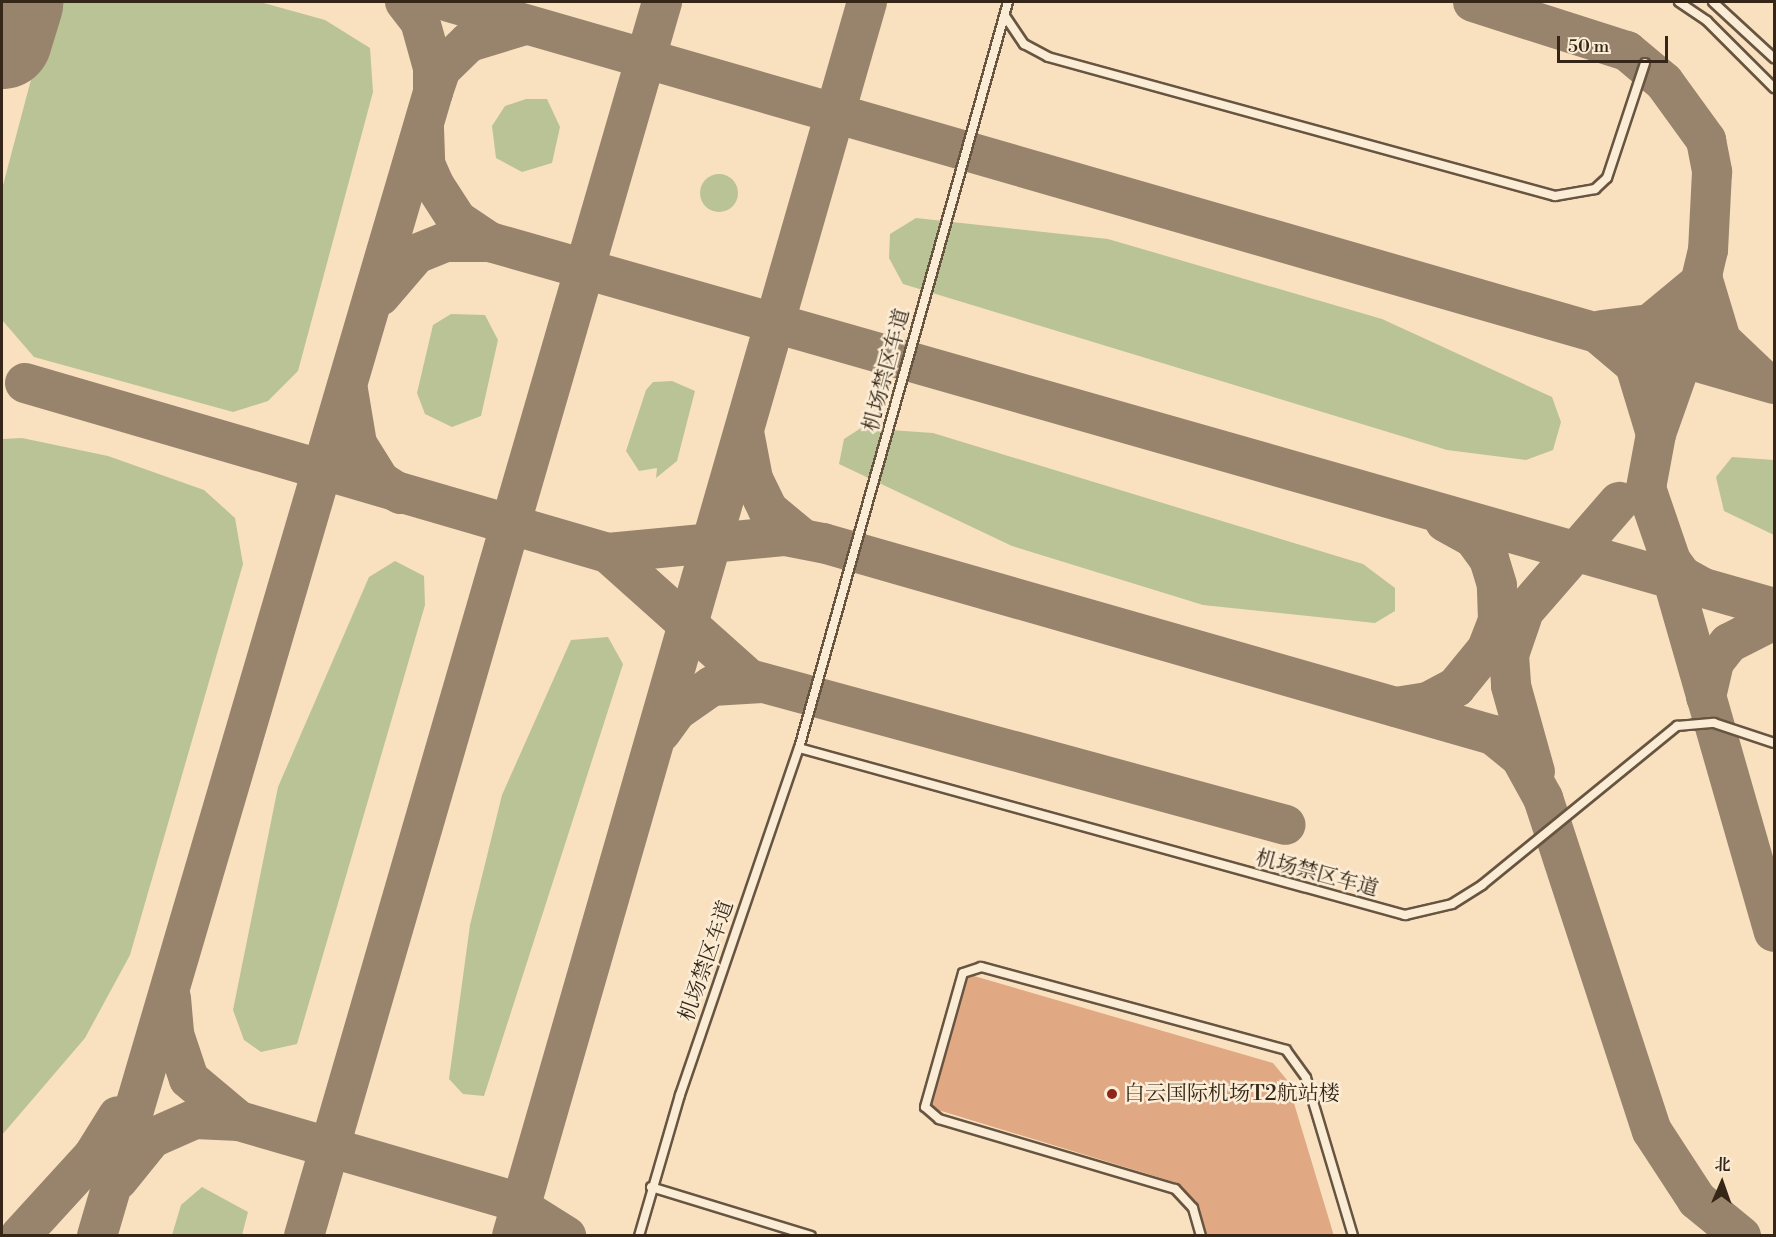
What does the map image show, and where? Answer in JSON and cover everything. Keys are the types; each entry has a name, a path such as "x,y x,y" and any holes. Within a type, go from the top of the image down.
{"lane":[{"name":"机场禁区车道","path":"639,1236 651,1186 799,748 1008,2"},
{"path":"1679,2 1707,21 1774,88"},
{"path":"1713,2 1774,58"},
{"path":"1005,16 1024,44 1048,57 1555,196 1595,189 1607,178 1645,63"},
{"name":"机场禁区车道","path":"799,748 1405,915 1452,904 1482,885 1677,726 1714,723 1774,743"},
{"path":"1201,1236 1193,1208 1174,1189 939,1119 925,1107 963,973 981,967 1286,1050 1306,1078 1353,1236"},
{"path":"651,1186 811,1236"}],"green space":[{"path":"62,2 260,2 325,20 370,48 373,92 298,371 268,401 233,412 34,357 2,320 2,189 46,23"},
{"path":"526,99 547,99 560,127 552,163 522,172 496,158 492,126 505,106"},
{"path":"719,174 732,180 738,193 732,206 719,212 706,206 700,193 706,180"},
{"path":"916,218 1108,239 1382,319 1552,397 1561,422 1553,450 1526,460 1447,450 903,284 889,258 890,234"},
{"path":"451,314 485,315 498,340 481,416 452,427 425,414 417,393 433,325"},
{"path":"672,381 695,391 677,461 656,478 657,468 639,471 626,451 646,390 653,382"},
{"path":"861,428 933,433 1363,564 1395,588 1395,611 1375,623 1203,605 1012,546 839,464 844,439"},
{"path":"22,438 108,456 204,490 235,518 243,564 130,955 85,1038 2,1135 2,439"},
{"path":"1732,457 1774,460 1774,535 1724,511 1716,477"},
{"path":"395,561 424,576 425,605 297,1044 261,1052 244,1040 233,1010 278,787 369,577"},
{"path":"608,637 623,664 484,1096 463,1094 449,1079 470,925 502,795 571,640"},
{"path":"202,1187 248,1212 242,1235 172,1235 181,1205"}],"building":[{"name":"白云国际机场T2航站楼","path":"974,976 1273,1063 1287,1080 1334,1236 1207,1236 1199,1206 1177,1183 938,1110 932,1105 968,978"}],"taxiway":[{"path":"405,2 420,21 433,68 433,92 441,69 469,42 525,25"},
{"path":"449,2 1774,384"},
{"path":"304,1236 662,2"},
{"path":"512,1236 867,2"},
{"path":"1473,2 1627,51 1664,82 1706,140 1712,172 1708,250 1682,360 1656,434 1646,488 1671,561 1682,576 1700,586"},
{"path":"97,1236 433,92"},
{"path":"424,128 425,164 435,186 457,220 490,242 1774,608"},
{"path":"380,296 416,254 446,242 490,242"},
{"path":"1602,330 1650,324 1703,280 1721,340 1760,377"},
{"path":"1602,337 1635,365 1656,434"},
{"path":"25,383 608,553 786,536 823,543 1493,735 1521,758 1543,798 1652,1131 1697,1200 1741,1236"},
{"path":"348,390 357,444 380,481 400,494"},
{"path":"745,437 753,479 768,510 803,539"},
{"path":"1491,649 1619,502"},
{"path":"1396,707 1428,702 1456,687 1487,649 1498,620 1497,585 1489,559 1474,538 1445,522"},
{"path":"608,553 749,679 1286,825"},
{"path":"1666,556 1774,932"},
{"path":"1522,617 1509,655 1511,686 1535,772"},
{"path":"1706,697 1714,662 1729,643 1774,620"},
{"path":"661,732 676,711 712,686 762,683"},
{"path":"171,998 174,1034 189,1079 239,1121"},
{"path":"20,1236 93,1156 118,1116"},
{"path":"118,1180 152,1138 195,1119 239,1121 507,1199 566,1236"}],"runway":[{"path":"2,39 13,2"}],"place":[{"name":"白云国际机场T2航站楼","path":"1112,1094"}]}
